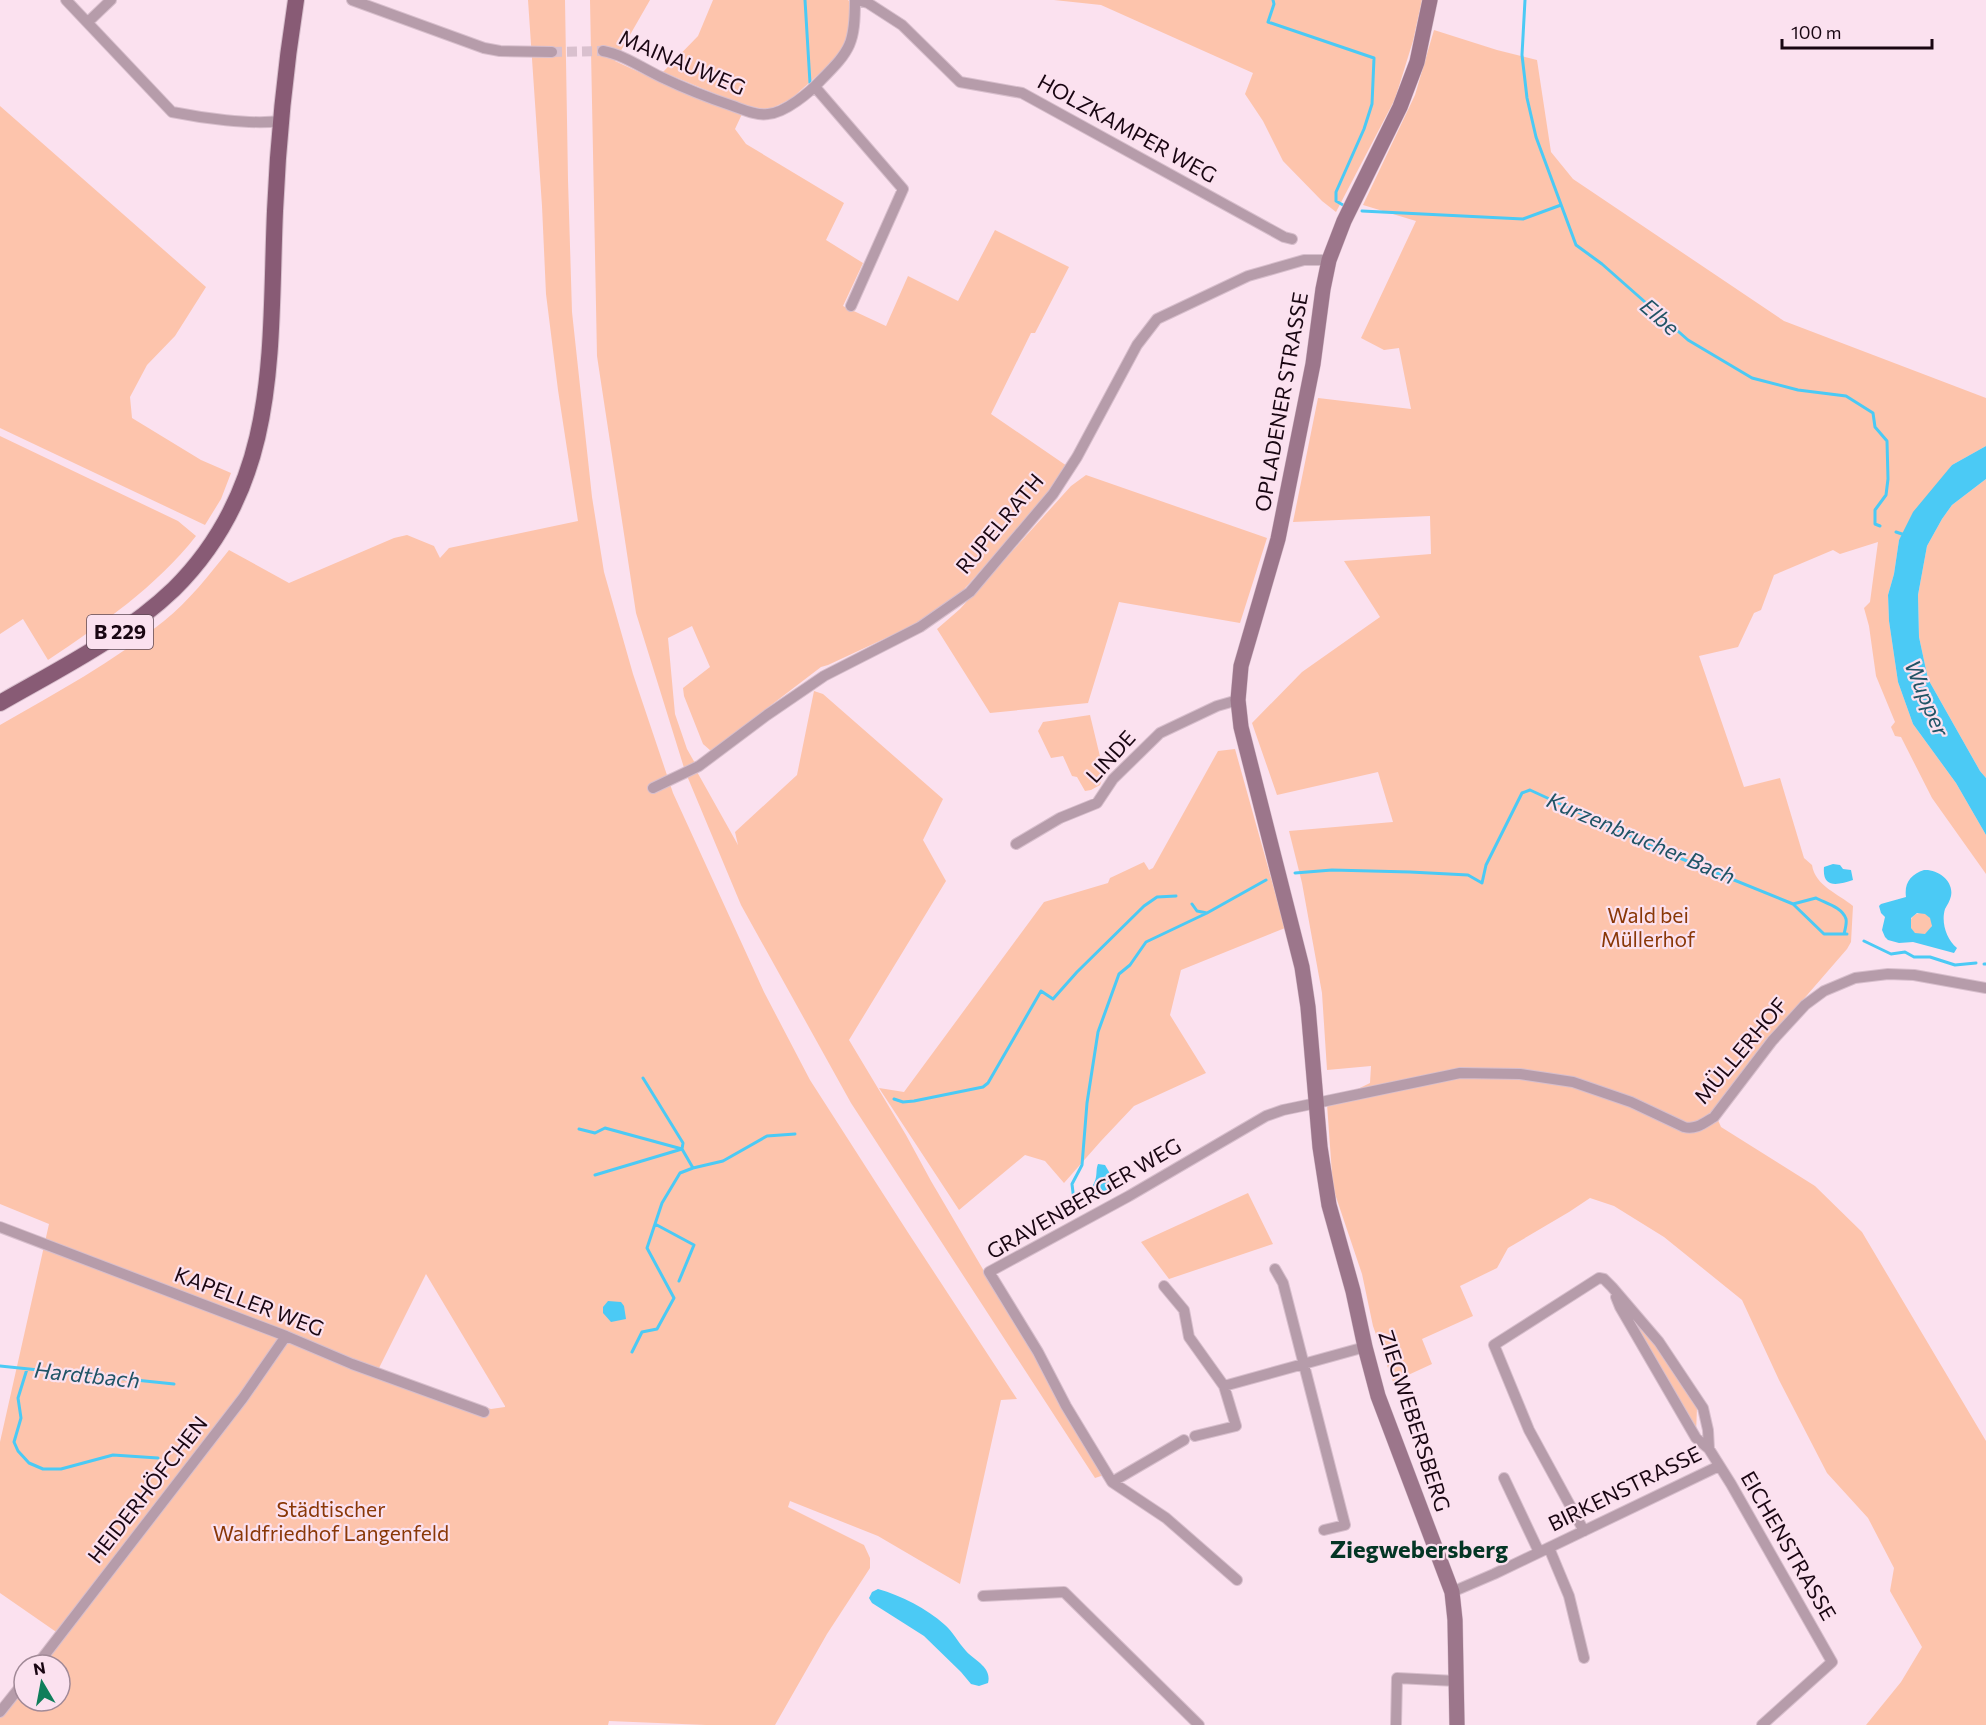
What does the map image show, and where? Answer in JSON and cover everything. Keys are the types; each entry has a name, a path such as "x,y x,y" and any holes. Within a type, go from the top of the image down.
{"main road":[{"name":"B 229","path":"0,703 77,659 151,609 187,575 218,534 241,492 253,459 262,421 270,353 280,121 296,0"},
{"name":"OPLADENER STRASSE","path":"1265,823 1241,726 1238,700 1241,666 1270,568 1284,507 1313,364 1329,260 1344,221 1400,107 1417,63 1430,0"},
{"name":"ZIEGWEBERSBERG","path":"1265,823 1302,967 1308,1007 1320,1147 1329,1205 1353,1291 1365,1347 1386,1416 1452,1592 1455,1620 1457,1725"}],"street":[{"path":"66,0 172,112 196,117 266,123 280,121"},
{"path":"88,22 111,0"},
{"path":"351,0 483,48 500,51 552,52"},
{"name":"MAINAUWEG","path":"603,51 614,53 690,90 747,111 763,114 776,113 815,87 843,59 848,51 855,21 856,0"},
{"name":"HOLZKAMPER WEG","path":"856,0 868,3 902,25 960,82 1022,93 1284,237 1292,239"},
{"path":"815,87 903,189 851,306"},
{"name":"RUPELRATH","path":"653,788 699,766 824,676 920,627 970,592 1053,494 1077,457 1127,362 1157,319 1248,276 1304,260 1329,260"},
{"name":"LINDE","path":"1017,844 1060,818 1097,803 1113,778 1160,733 1216,706 1238,700"},
{"name":"MÜLLERHOF","path":"1316,1102 1460,1073 1520,1074 1573,1082 1631,1102 1684,1127 1692,1128 1714,1118 1772,1041 1805,1005 1824,991 1855,978 1888,974 1914,975 1986,988"},
{"name":"GRAVENBERGER WEG","path":"1237,1580 1166,1518 1112,1482 1066,1406 1038,1352 989,1272 1129,1196 1266,1116 1316,1102"},
{"name":"KAPELLER WEG","path":"0,1227 286,1336 352,1364 484,1412"},
{"path":"1275,1269 1283,1283 1345,1524 1324,1530"},
{"name":"EICHENSTRASSE","path":"1584,1531 1529,1430 1494,1345 1599,1278 1604,1279 1659,1342 1703,1408 1709,1449"},
{"path":"1112,1482 1189,1438 1236,1426 1224,1386 1189,1337 1184,1310 1164,1286"},
{"name":"EICHENSTRASSE","path":"1612,1287 1620,1307 1696,1438 1709,1449 1731,1484 1832,1662 1762,1725"},
{"name":"HEIDERHÖFCHEN","path":"46,1653 243,1398 286,1336"},
{"path":"1224,1386 1365,1347"},
{"name":"BIRKENSTRASSE","path":"1452,1592 1719,1466"},
{"name":"BIRKENSTRASSE","path":"1504,1478 1569,1596 1584,1658"},
{"path":"983,1596 1064,1592 1198,1725"},
{"path":"1396,1725 1396,1678 1456,1681"},
{"path":"0,1712 12,1697"}],"green space":[{"name":"Städtischer Waldfriedhof Langenfeld","path":"528,0 565,0 572,312 592,497 604,572 633,674 673,793 764,992 810,1080 1017,1399 1001,1400 960,1584 878,1536 790,1501 788,1507 864,1545 870,1558 870,1568 827,1634 775,1725 609,1721 608,1725 0,1725 0,1716 12,1700 12,1713 72,1713 72,1653 49,1653 62,1636 0,1593 0,1442 49,1224 0,1204 0,725 84,676 145,636 182,605 229,550 289,583 394,538 407,535 434,546 440,558 449,548 578,521 546,294","holes":["426,1274 505,1407 491,1409 378,1370"]},
{"path":"590,0 650,0 615,61 695,98 742,114 735,129 746,144 844,203 826,240 863,263 843,306 886,326 908,276 958,301 995,230 1069,267 1035,333 1031,333 991,414 1067,466 1055,486 952,603 916,624 821,667 711,751 703,744 683,688 710,667 692,626 668,638 675,714 696,770 738,845 735,832 797,775 814,691 823,694 943,799 923,840 946,881 849,1040 1104,1475 1095,1478 851,1103 741,905 685,771 636,613 597,356"},
{"path":"713,0 848,0 850,2 848,37 839,56 791,99 768,110 740,104 663,72 698,36"},
{"path":"1054,0 1422,0 1413,41 1395,99 1336,212 1283,161 1263,121 1245,94 1253,73 1101,5"},
{"name":"Wald bei Müllerhof","path":"1434,30 1537,60 1551,152 1573,179 1784,321 1986,398 1986,446 1952,465 1899,540 1888,595 1889,621 1898,682 1913,724 1956,783 1986,835 1986,874 1932,798 1901,737 1895,736 1891,727 1895,722 1876,676 1864,608 1870,602 1878,542 1840,554 1833,550 1774,575 1761,610 1754,613 1738,647 1699,656 1744,787 1780,778 1804,858 1812,865 1818,879 1828,889 1853,906 1851,942 1847,949 1795,1009 1714,1111 1721,1127 1815,1186 1862,1232 1986,1441 1986,1725 1866,1725 1901,1682 1922,1647 1890,1591 1894,1568 1868,1518 1827,1473 1779,1380 1742,1300 1664,1237 1614,1206 1590,1198 1508,1248 1497,1268 1460,1286 1473,1316 1422,1339 1432,1364 1393,1382 1373,1326 1362,1274 1333,1188 1327,1104 1370,1083 1371,1066 1327,1070 1322,993 1302,883 1289,831 1393,822 1378,772 1277,795 1252,723 1302,672 1380,617 1344,561 1431,554 1430,516 1293,522 1318,398 1411,409 1399,348 1384,350 1361,338 1416,221 1363,205 1415,95"},
{"path":"0,106 206,287 175,336 147,365 130,397 132,418 201,460 231,473 221,499 205,525 0,428"},
{"path":"0,436 178,521 196,536 164,572 127,604 48,660 23,619 0,634"},
{"path":"1086,475 1267,538 1240,623 1119,602 1088,703 990,713 937,629 960,609 1071,486"},
{"path":"1986,479 1986,778 1928,679 1919,637 1918,595 1927,546 1942,519 1952,505"},
{"path":"1090,715 1104,773 1100,785 1085,791 1077,777 1072,776 1063,756 1051,758 1038,731 1043,722"},
{"path":"1235,749 1285,928 1181,970 1170,1015 1206,1073 1134,1106 1064,1183 1045,1161 1025,1155 959,1210 879,1088 904,1092 1044,902 1108,883 1110,878 1144,862 1149,870 1153,868 1218,751"},
{"path":"1921,913 1929,916 1932,924 1929,932 1921,935 1913,932 1910,924 1913,916"},
{"path":"1248,1193 1273,1244 1169,1279 1141,1242"},
{"path":"1637,1321 1668,1360 1697,1407 1696,1434 1633,1325"}],"water":[{"name":"Wupper","path":"1986,446 1986,479 1952,505 1942,519 1927,546 1918,595 1919,637 1928,679 1986,778 1986,835 1956,783 1913,724 1898,682 1889,621 1888,595 1899,540 1913,512 1952,465"},
{"path":"1833,864 1851,870 1853,880 1837,884 1828,882 1824,874 1824,867"},
{"path":"1929,870 1935,872 1944,877 1950,885 1951,896 1945,909 1944,925 1947,935 1957,948 1954,953 1913,942 1899,943 1885,937 1882,930 1885,917 1879,906 1906,897 1907,883 1919,872","holes":["1917,913 1925,914 1930,918 1932,926 1925,934 1915,933 1911,928 1911,918"]},
{"path":"1098,1164 1105,1165 1112,1177 1105,1194 1094,1198 1090,1194"},
{"path":"608,1301 621,1302 626,1319 611,1322 603,1313 603,1307"},
{"path":"878,1589 913,1603 945,1625 966,1651 985,1668 989,1677 988,1683 979,1686 971,1684 924,1636 872,1603 869,1598 872,1592"}],"waterway":[{"path":"805,0 810,83"},
{"path":"1273,0 1274,4 1268,22 1374,58 1372,104 1364,129 1336,192 1336,201 1343,205"},
{"name":"Elbe","path":"1525,0 1522,55 1527,98 1536,137 1576,245 1602,264 1688,340 1752,378 1798,390 1846,396 1873,413 1875,427 1887,441 1886,495 1875,510 1875,524 1880,526"},
{"path":"1362,211 1523,219 1561,205"},
{"name":"Elbe","path":"1896,532 1905,535"},
{"name":"Kurzenbrucher Bach","path":"1295,873 1332,870 1468,875 1482,883 1486,865 1522,793 1530,790 1660,850 1793,904 1816,898 1837,908 1844,915 1846,919 1844,934"},
{"name":"Kurzenbrucher Bach","path":"1192,904 1197,911 1207,913 1266,880"},
{"name":"Kurzenbrucher Bach","path":"894,1099 903,1102 914,1101 983,1087 988,1083 1041,991 1053,999 1144,906 1157,897 1176,896"},
{"name":"Kurzenbrucher Bach","path":"1793,904 1824,934 1847,934"},
{"path":"1074,1201 1072,1184 1082,1165 1087,1103 1098,1032 1119,974 1130,965 1146,942 1207,913"},
{"name":"Kurzenbrucher Bach","path":"1864,941 1891,954 1905,952 1914,957 1930,957 1955,965 1976,963"},
{"path":"595,1175 682,1149 683,1143 643,1078"},
{"path":"579,1129 595,1133 605,1128 682,1149 693,1168"},
{"name":"Kurzenbrucher Bach","path":"632,1352 642,1332 657,1329 674,1298 647,1248 662,1203 680,1173 723,1161 767,1136 795,1134"},
{"path":"655,1224 694,1245 679,1281"},
{"name":"Hardtbach","path":"0,1366 174,1384"},
{"path":"27,1369 18,1398 21,1418 14,1442 18,1451 29,1463 43,1469 61,1469 113,1455 158,1458"}],"tunnel":[{"path":"552,52 603,51"}],"district":[{"name":"Ziegwebersberg","path":"1419,1550"}]}
